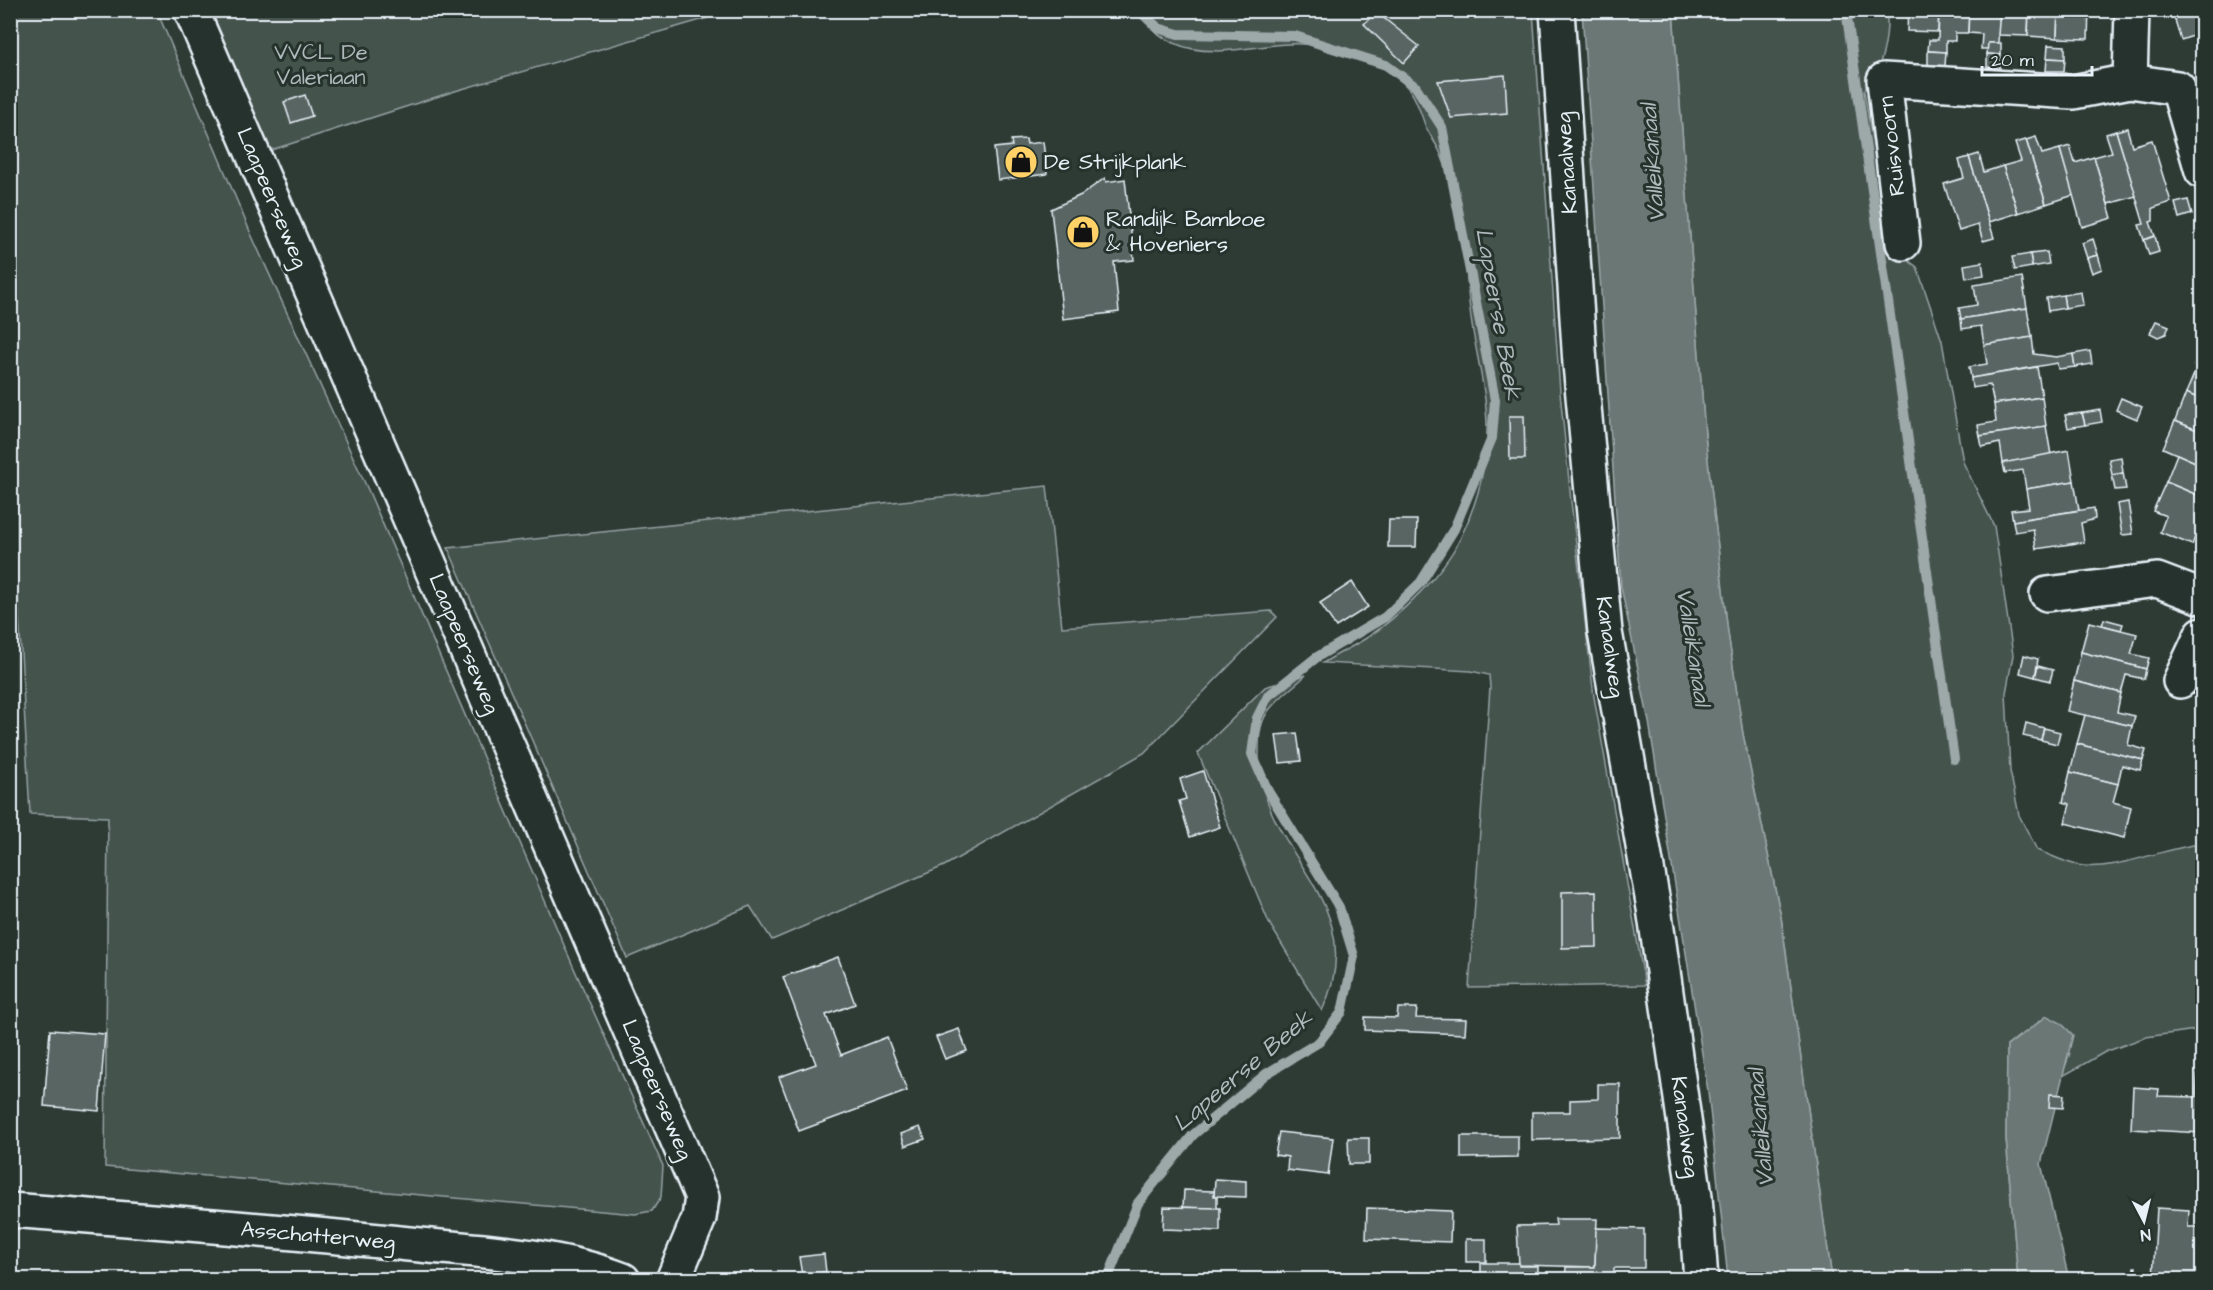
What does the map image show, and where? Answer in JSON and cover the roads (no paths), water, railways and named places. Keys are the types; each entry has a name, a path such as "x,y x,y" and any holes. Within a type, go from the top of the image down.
{"street":[{"name":"Laapeerseweg","path":"191,10 702,1197 699,1218 673,1280"},
{"name":"Kanaalweg","path":"1557,10 1580,364 1605,632 1654,908 1695,1197 1701,1280"},
{"path":"2130,81 2132,10"},
{"name":"Ruisvoorn","path":"1903,243 1884,80 2073,92 2130,81 2178,88 2202,171"},
{"path":"2047,594 2157,580 2202,597"},
{"path":"2180,681 2202,634"},
{"name":"Asschatterweg","path":"10,1210 309,1234 504,1254 555,1261 623,1280"}],"water":[{"name":"Valleikanaal","path":"1582,11 1673,11 1705,435 1728,633 1743,734 1781,917 1832,1279 1728,1279 1708,1091 1649,722 1621,587"},
{"path":"2047,1016 2061,1023 2073,1035 2041,1164 2069,1279 2018,1279 2006,1138 2007,1046"}],"waterway":[{"name":"Lapeerse Beek","path":"1107,1280 1138,1203 1193,1135 1266,1074 1319,1042 1342,1012 1354,956 1339,907 1268,791 1252,754 1257,718 1268,696 1317,657 1385,617 1421,582 1454,529 1492,438 1495,400 1442,127 1416,87 1386,65 1295,36 1178,34 1158,28 1139,10"},
{"path":"1846,10 1954,759"}],"place":[{"name":"De Strijkplank","path":"1021,162"},
{"name":"Randijk Bamboe & Hoveniers","path":"1083,232"}],"park label":[{"name":"VVCL De Valeriaan","path":"321,64"}]}
